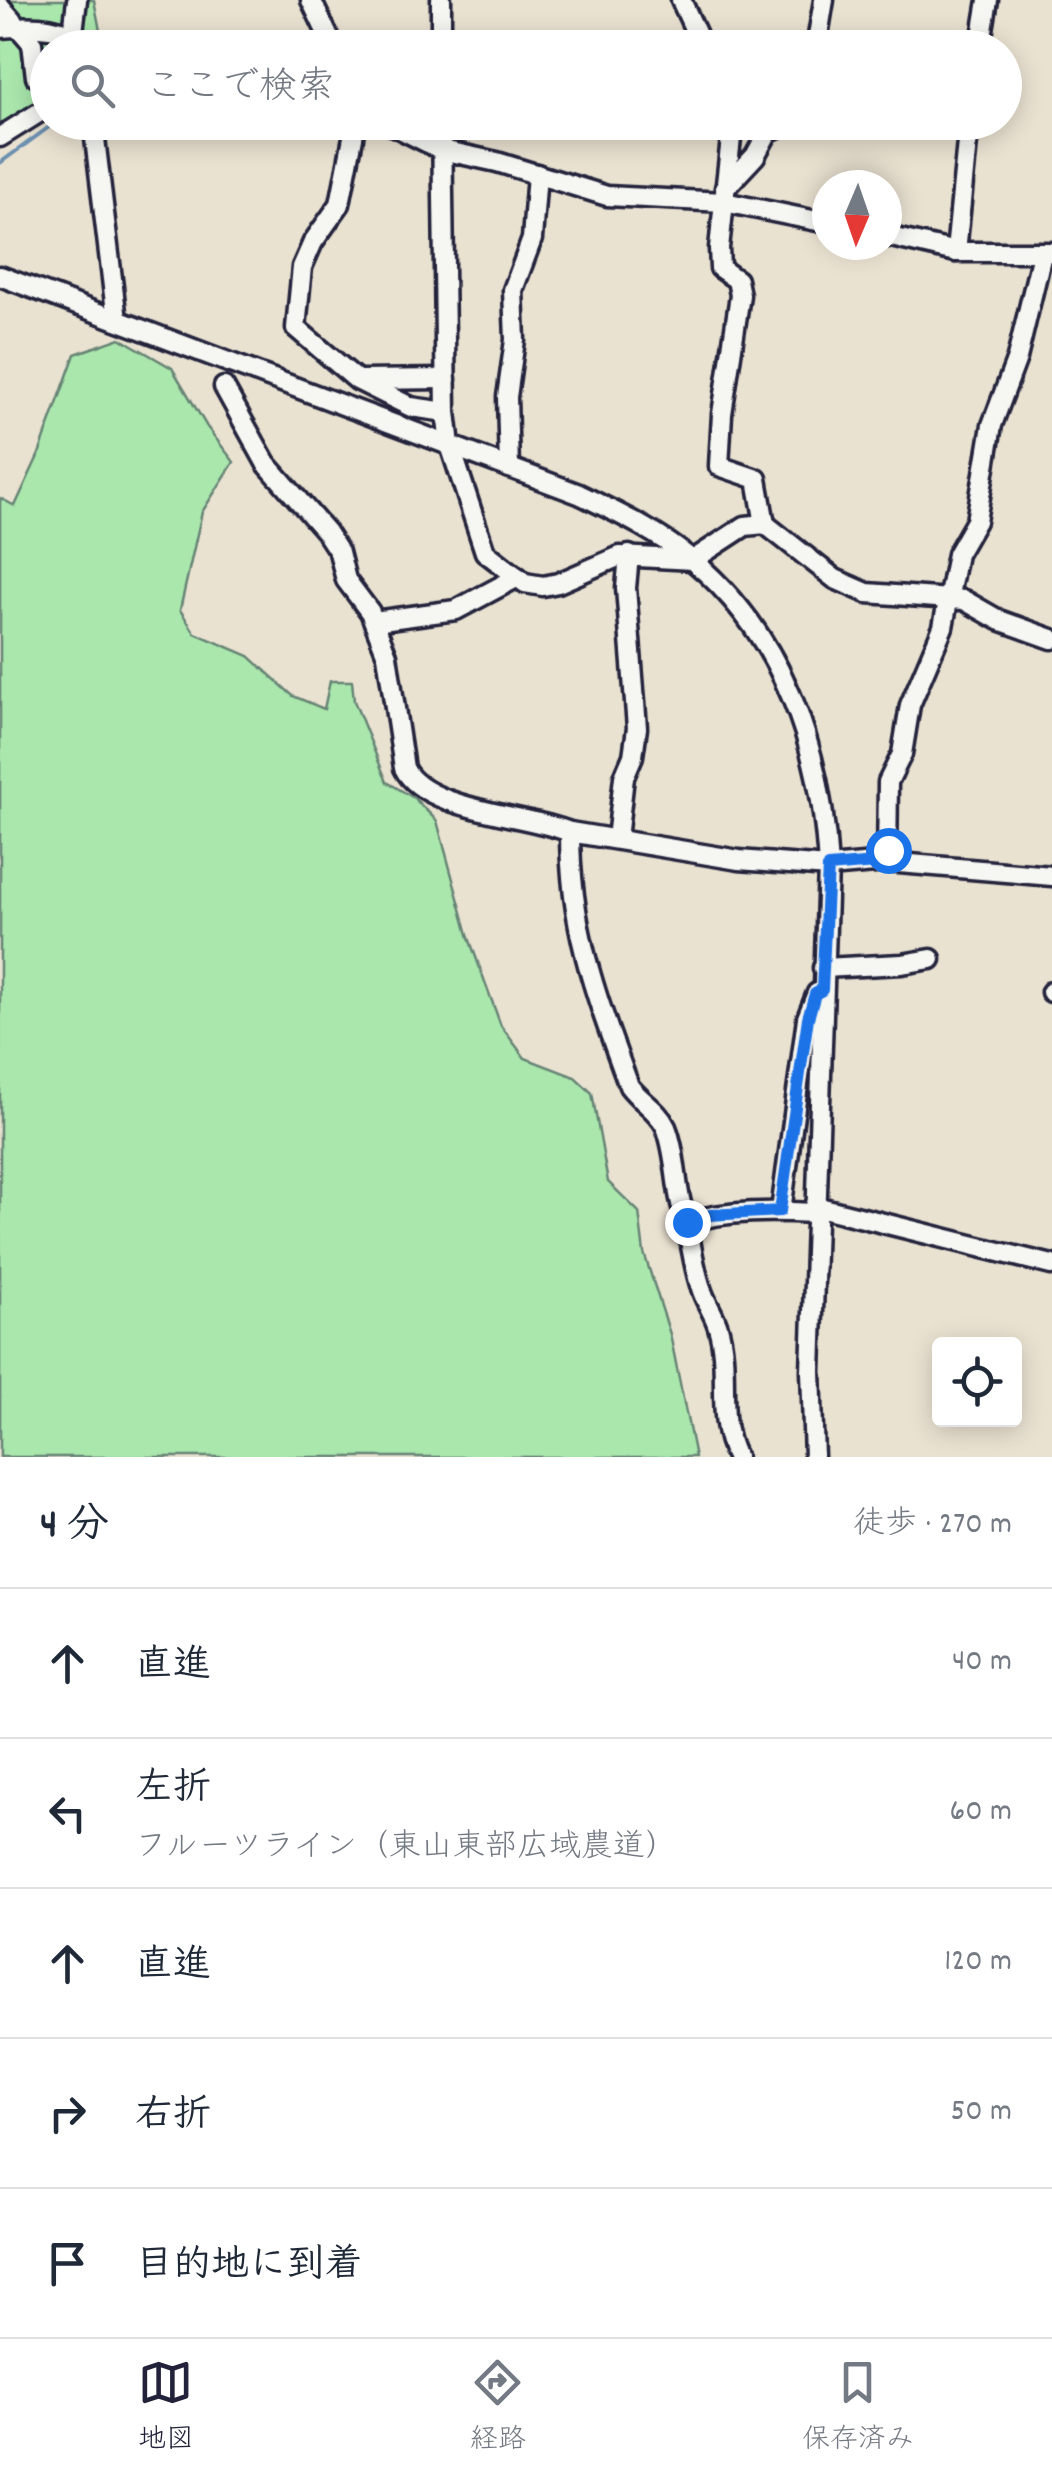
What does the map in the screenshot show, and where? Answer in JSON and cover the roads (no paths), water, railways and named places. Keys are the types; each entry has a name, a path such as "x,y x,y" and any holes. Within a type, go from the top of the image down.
{"street":[{"path":"73,30 77,0"},
{"path":"310,0 325,30"},
{"path":"441,0 441,30"},
{"path":"681,0 695,30"},
{"path":"819,30 824,0"},
{"path":"983,30 988,0"},
{"path":"0,6 9,27 30,42"},
{"path":"9,27 47,30"},
{"path":"0,137 30,119"},
{"path":"94,140 117,320"},
{"path":"352,140 340,204 313,242 302,267 294,322 300,334 357,380 411,407 446,412"},
{"path":"422,140 442,150 607,196 725,195 812,219"},
{"path":"442,140 446,412 450,445 486,552 522,580 543,586 629,555 692,560 745,526 765,524"},
{"path":"731,140 720,268 738,280 740,295 722,414 719,466 757,478 765,524 836,578 867,593 964,600 999,620 1052,639"},
{"path":"725,195 763,140"},
{"path":"956,252 968,140"},
{"path":"509,468 507,397 515,340 513,290 532,239 537,174"},
{"path":"887,862 888,782 902,754 910,704 943,627 957,554 976,521 992,425 1017,358 1047,253 956,252 902,239"},
{"path":"0,276 606,507 654,533 692,560 747,619 795,702 821,786 828,867 810,1371 814,1457"},
{"path":"357,380 446,379"},
{"path":"224,387 266,464 339,552 346,580 374,621 387,655 404,768 424,790 458,803 544,822 570,832 739,860 828,867 887,862 1052,876"},
{"path":"617,840 624,777 633,756 636,728 626,588 629,555"},
{"path":"374,621 456,610 522,580"},
{"path":"570,832 572,898 587,972 629,1086 637,1098 657,1113 666,1128 678,1201 687,1222 702,1290 718,1326 724,1357 723,1412 736,1457"},
{"path":"823,968 902,964 931,958"},
{"path":"780,1211 808,1018 815,994 822,990"},
{"path":"687,1222 710,1215 815,1210 1052,1265"}],"waterway":[{"path":"0,163 31,140"}]}
